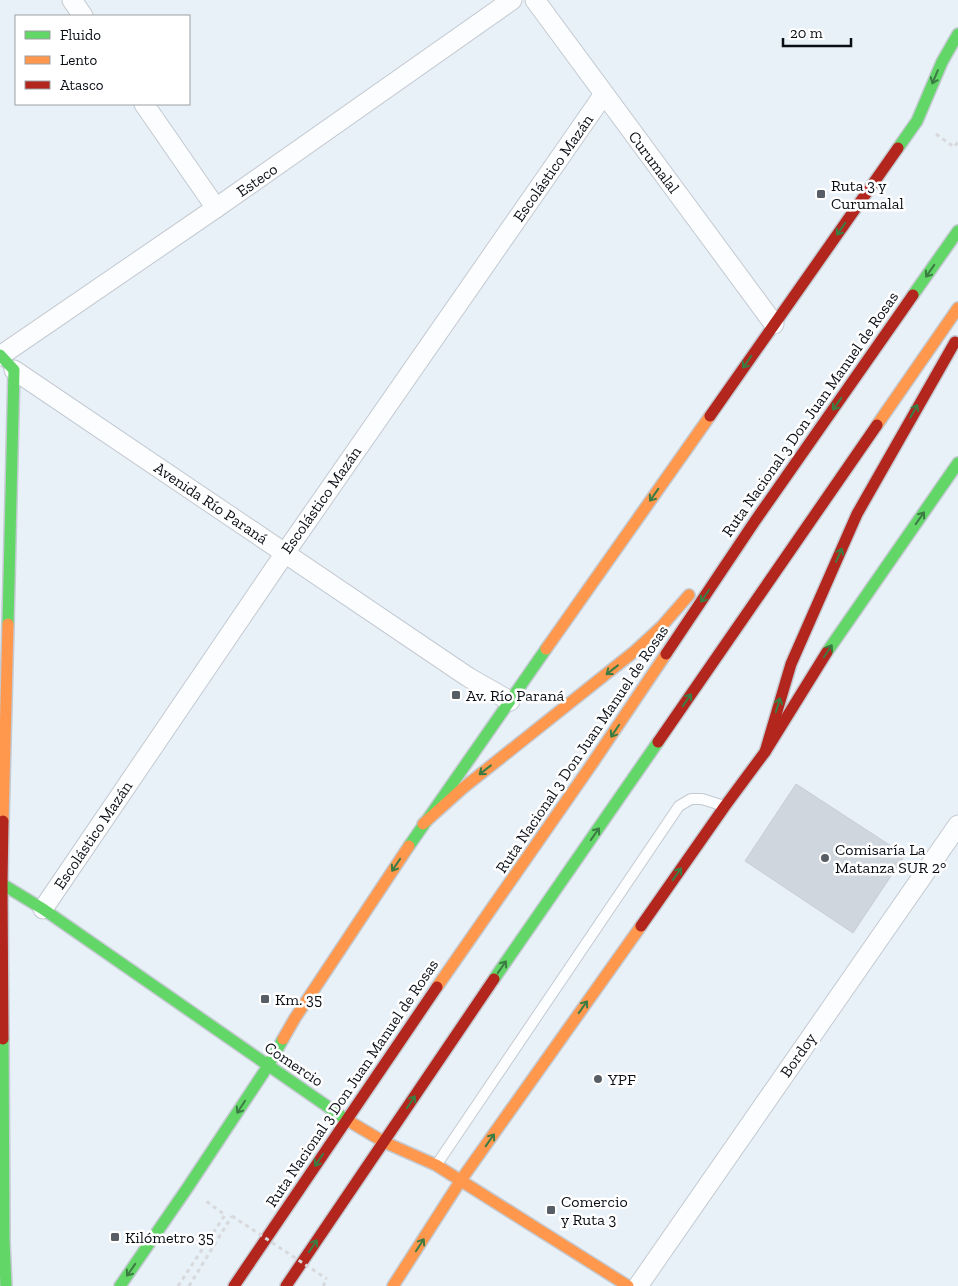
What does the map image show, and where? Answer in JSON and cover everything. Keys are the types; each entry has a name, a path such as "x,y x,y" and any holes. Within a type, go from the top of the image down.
{"main road":[{"path":"120,1286 268,1066 295,1018 423,824 917,121 942,62 958,34"},
{"name":"Ruta Nacional 3 Don Juan Manuel de Rosas","path":"234,1286 439,984 620,723 755,521 958,231"},
{"path":"286,1286 481,999 958,308"},
{"path":"764,752 791,664 857,514 958,336"},
{"path":"0,356 14,370 3,731 2,1239 6,1286"},
{"path":"393,1286 462,1180 764,752 828,651 958,463"},
{"path":"423,824 463,788 635,651 661,626 755,521"},
{"name":"Comercio","path":"2,884 42,909 347,1120 384,1142 436,1165 462,1180 628,1286"}],"street":[{"path":"72,0 82,15"},
{"name":"Esteco","path":"0,356 216,208 512,0"},
{"name":"Curumalal","path":"535,0 774,324"},
{"name":"Escolástico Mazán","path":"42,909 285,553 604,94"},
{"path":"145,105 216,208"},
{"name":"Avenida Río Paraná","path":"14,370 468,677 510,701"},
{"name":"Bordoy","path":"638,1286 958,825"}],"lane":[{"path":"436,1165 679,806 691,799 702,799 725,806"}],"path":[{"path":"178,1286 225,1214 188,1187"},
{"path":"189,1286 232,1216 327,1280 323,1286"}],"building":[{"name":"Comisaría La Matanza SUR 2°","path":"796,784 905,855 853,933 745,861"}],"traffic: fast":[{"path":"898,148 917,121 942,62 958,34"},
{"path":"913,295 958,231"},
{"path":"0,355 14,370 8,624"},
{"path":"827,652 958,463"},
{"path":"409,846 546,649"},
{"path":"494,979 658,742"},
{"path":"2,884 43,909 347,1120"},
{"path":"3,1039 6,1286"},
{"path":"120,1286 268,1066 283,1039"}],"traffic: slow":[{"path":"877,425 958,308"},
{"path":"546,649 710,416"},
{"path":"423,824 463,788 635,651 661,627 689,595"},
{"path":"3,821 8,624"},
{"path":"437,987 666,654"},
{"path":"283,1039 409,846"},
{"path":"393,1286 461,1180 641,926"},
{"path":"347,1120 384,1142 436,1165 628,1286"}],"traffic: jam":[{"path":"710,416 898,148"},
{"path":"666,654 755,521 913,295"},
{"path":"765,752 791,664 857,514 955,342"},
{"path":"658,742 877,425"},
{"path":"641,926 765,752 827,652"},
{"path":"3,821 3,1039"},
{"path":"286,1286 494,979"},
{"path":"234,1286 437,987"}],"place":[{"name":"Ruta 3 y Curumalal","path":"821,194"},
{"name":"Av. Río Paraná","path":"456,695"},
{"name":"Comisaría La Matanza SUR 2°","path":"825,858"},
{"name":"Km. 35","path":"265,999"},
{"name":"YPF","path":"598,1079"},
{"name":"Comercio y Ruta 3","path":"551,1210"},
{"name":"Kilómetro 35","path":"115,1237"}]}
